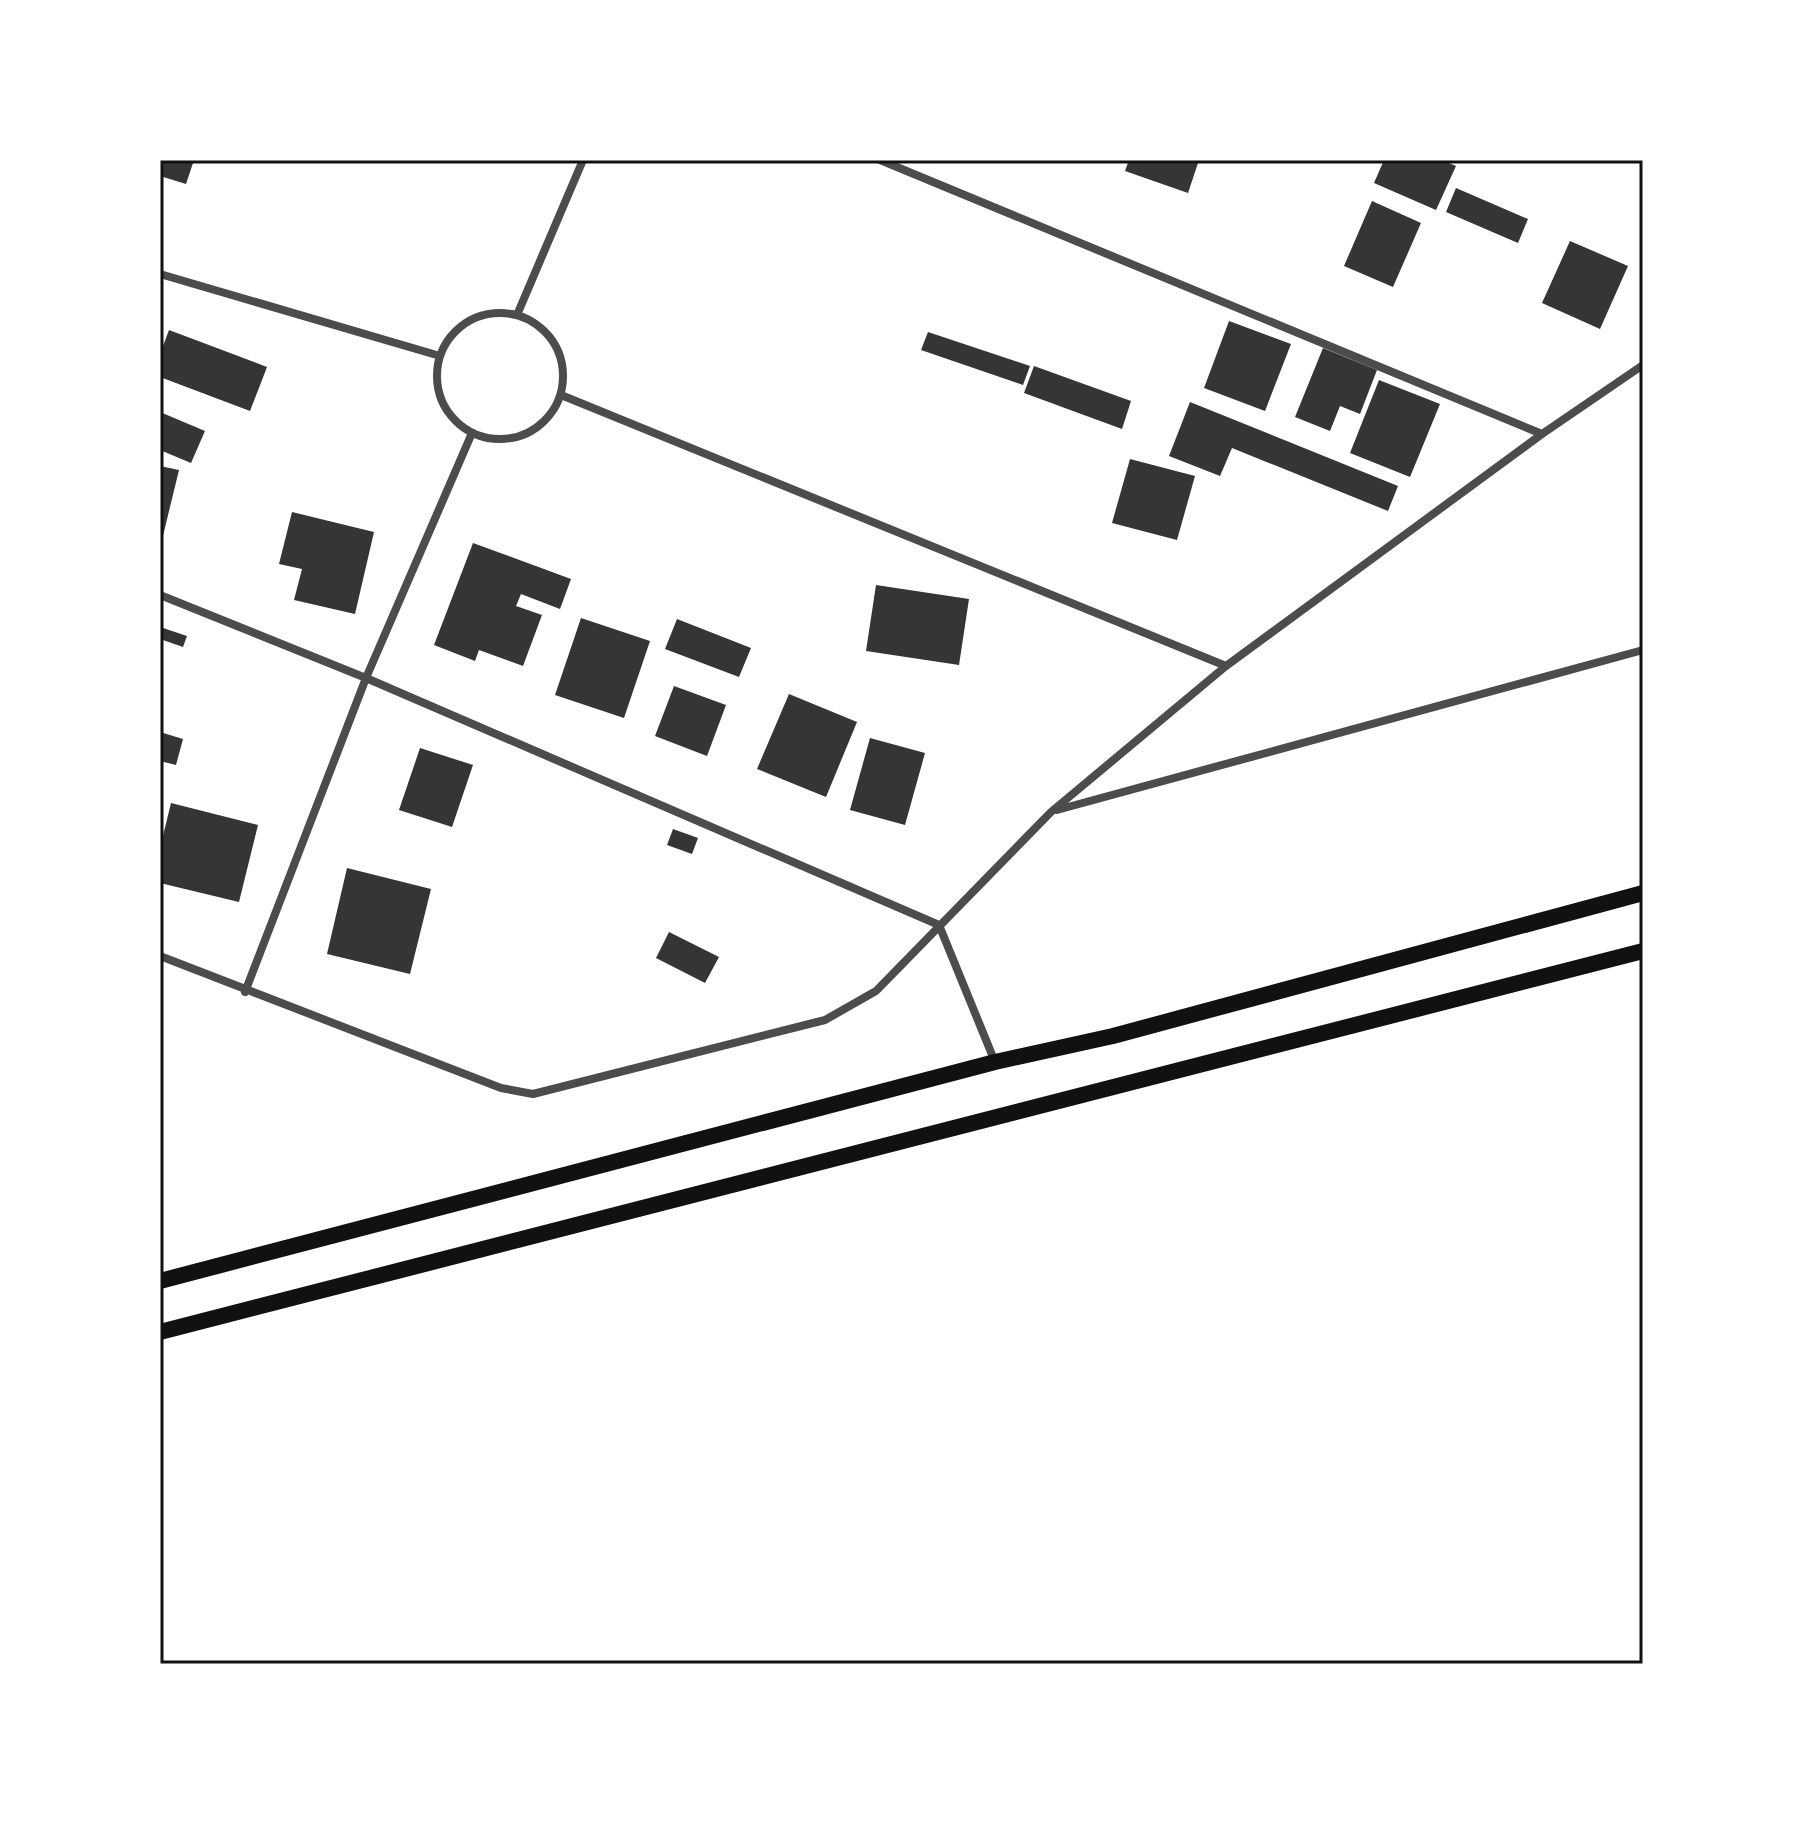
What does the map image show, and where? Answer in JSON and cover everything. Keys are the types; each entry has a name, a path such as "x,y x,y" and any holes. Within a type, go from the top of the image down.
{"main road":[{"path":"160,1281 995,1062 1113,1036 1643,893"},
{"path":"160,1332 1643,951"}],"street":[{"path":"517,315 583,160"},
{"path":"880,160 1542,434"},
{"path":"160,274 440,356"},
{"path":"517,315 535,323 550,337 560,355 564,375 561,395 551,414 534,429 514,437 493,439 472,433 445,408 436,374 448,339 462,325 479,316 517,315"},
{"path":"160,956 245,992 501,1088 533,1094 825,1020 876,991 1051,812 1226,666 1542,434 1643,365"},
{"path":"561,395 1226,666"},
{"path":"245,992 366,678 472,433"},
{"path":"160,595 366,678 939,925 995,1062"},
{"path":"1051,812 1643,650"}],"building":[{"path":"160,160 194,160 186,184 160,176"},
{"path":"1129,160 1199,160 1188,193 1125,171"},
{"path":"1384,160 1442,160 1456,166 1436,210 1374,183"},
{"path":"1456,188 1528,219 1518,243 1446,212"},
{"path":"1372,201 1421,223 1393,287 1344,266"},
{"path":"1570,241 1628,266 1600,329 1542,303"},
{"path":"1229,321 1291,344 1265,411 1204,388"},
{"path":"169,330 267,367 250,411 160,377 160,354"},
{"path":"928,332 1030,366 1023,385 921,350"},
{"path":"1323,348 1377,370 1360,414 1340,406 1330,431 1295,417"},
{"path":"1034,366 1131,401 1122,429 1024,393"},
{"path":"1379,380 1440,404 1410,477 1350,453"},
{"path":"1190,402 1398,486 1388,511 1232,448 1220,476 1169,456"},
{"path":"160,412 205,431 191,463 160,450"},
{"path":"1130,459 1195,476 1177,540 1112,523"},
{"path":"160,466 179,470 161,544 160,543"},
{"path":"292,512 374,532 355,614 294,600 302,569 279,564"},
{"path":"473,543 571,579 560,609 521,594 516,606 542,615 523,666 479,650 475,661 434,645"},
{"path":"876,585 969,599 959,665 866,651"},
{"path":"581,618 650,641 624,718 555,695"},
{"path":"677,619 751,648 739,677 665,649"},
{"path":"160,627 187,636 183,647 160,639"},
{"path":"674,686 726,705 707,756 655,736"},
{"path":"789,694 857,722 826,797 757,769"},
{"path":"160,732 183,739 176,765 160,761"},
{"path":"870,738 925,753 905,825 850,810"},
{"path":"420,748 473,765 452,827 399,810"},
{"path":"171,803 258,825 239,902 160,883 160,848"},
{"path":"673,829 698,838 692,854 667,845"},
{"path":"347,868 431,889 410,974 327,954"},
{"path":"669,932 719,957 705,983 656,958"}]}
